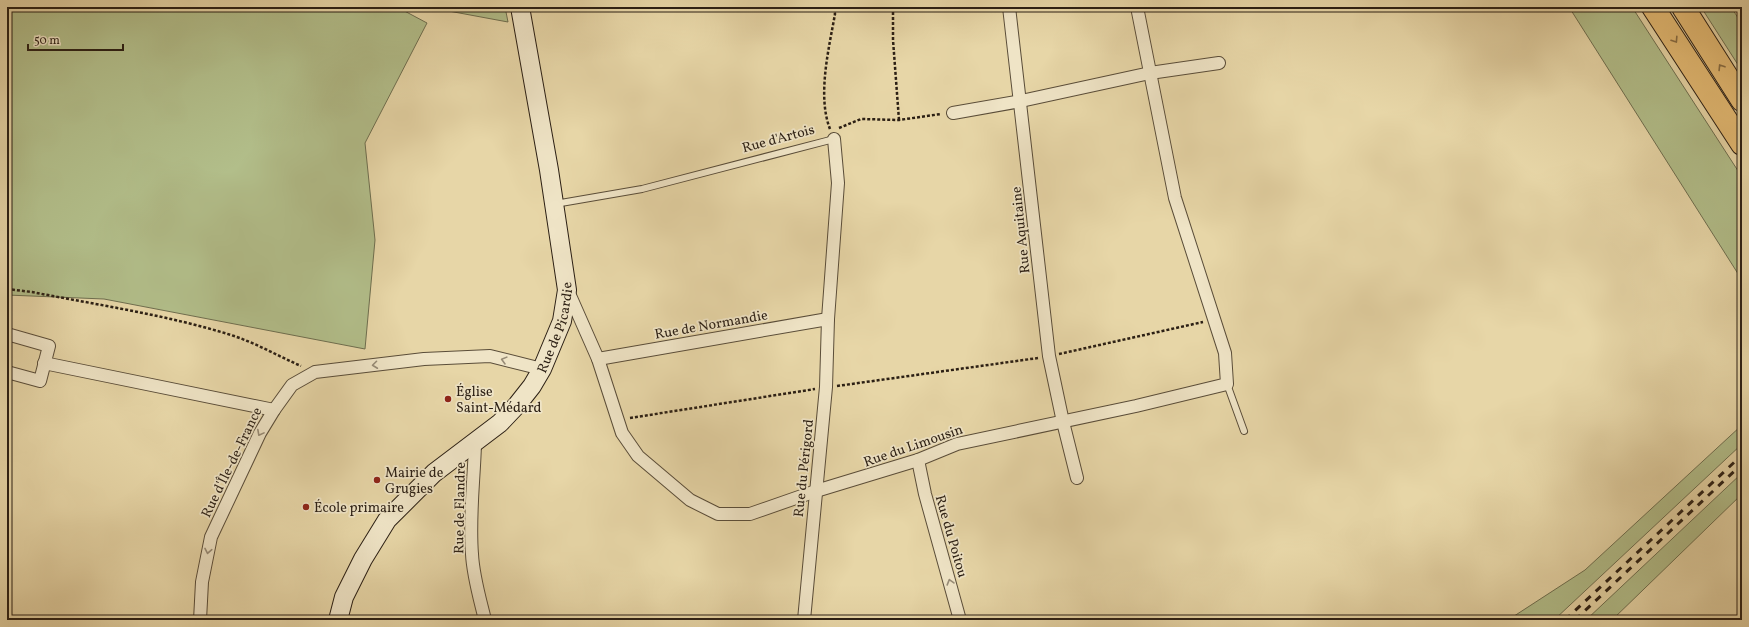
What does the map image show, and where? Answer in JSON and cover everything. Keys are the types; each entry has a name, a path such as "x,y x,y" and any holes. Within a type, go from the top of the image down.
{"highway":[{"path":"1654,7 1742,144"},
{"path":"1683,7 1742,100"}],"street":[{"name":"Rue de Picardie","path":"338,620 344,597 363,559 387,520 434,473 475,444 500,423 517,405 542,370 562,321 567,290 554,204 520,7"},
{"name":"Rue Aquitaine","path":"1008,7 1021,101 1049,356 1077,478"},
{"path":"1137,7 1175,198 1225,354 1228,384"},
{"path":"953,113 1021,101 1150,73 1219,63"},
{"name":"Rue d'Artois","path":"828,319 838,183 832,135"},
{"name":"Rue du Limousin","path":"567,290 598,359 622,433 638,456 690,500 718,514 750,514 816,491 918,460 958,444 1063,422 1228,384"},
{"name":"Rue de Normandie","path":"598,359 828,319"},
{"name":"Rue du Périgord","path":"804,620 826,387 828,319"},
{"path":"7,334 49,346 40,381 7,372"},
{"name":"Rue d'Île-de-France","path":"200,620 202,582 211,537 257,440 274,410 292,385 315,372 424,359 490,356 542,370"},
{"path":"44,363 274,410"},
{"name":"Rue de Flandre","path":"475,444 475,467 472,498 472,554 484,620"},
{"name":"Rue du Poitou","path":"918,460 925,494 960,620"}],"lane":[{"name":"Rue d'Artois","path":"554,204 642,189 832,135"},
{"path":"1228,384 1244,431"}],"path":[{"path":"834,7 824,81 826,118 832,135 861,119 899,120 953,113"},
{"path":"893,7 893,40 899,120"},
{"path":"7,289 32,292 195,325 251,343 315,372"},
{"path":"618,420 826,387 1049,356 1215,320"}],"green space":[{"path":"7,7 397,7 427,23 365,143 375,240 365,349 104,299 7,295"},
{"path":"427,7 505,7 508,22"},
{"path":"1569,7 1632,7 1742,177 1742,280"},
{"path":"1701,7 1731,7 1742,24 1742,71"},
{"path":"1742,425 1742,444 1554,620 1508,620 1585,570"},
{"path":"1742,473 1742,494 1612,620 1586,620"}],"railway":[{"path":"1565,620 1742,455"},
{"path":"1575,620 1742,464"}],"place":[{"name":"Église Saint-Médard","path":"448,399"},
{"name":"Mairie de Grugies","path":"377,480"},
{"name":"École primaire","path":"306,507"}]}
